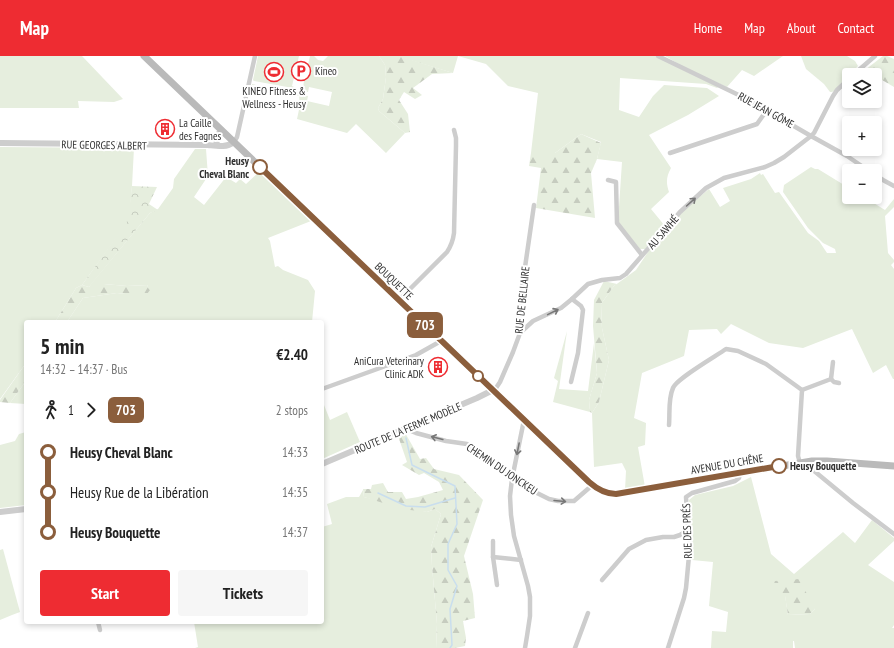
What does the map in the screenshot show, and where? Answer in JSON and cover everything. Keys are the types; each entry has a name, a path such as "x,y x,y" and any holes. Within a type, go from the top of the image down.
{"main road":[{"name":"BOUQUETTE","path":"144,56 592,484"},
{"name":"AVENUE DU CHÊNE","path":"592,484 606,493 616,494 812,461 894,466"}],"street":[{"path":"234,142 237,137 255,56"},
{"name":"RUE JEAN GÔME","path":"658,56 749,100 860,164"},
{"path":"861,68 874,56"},
{"name":"AU SAWHÉ","path":"520,333 533,321 561,308 588,284 602,280 620,278 626,274 680,212 706,188 724,178 765,167 784,158 814,133 833,96 842,85"},
{"path":"670,153 757,124 767,110"},
{"path":"218,144 218,135 221,130"},
{"path":"399,300 447,252 453,241 456,146 454,130"},
{"name":"RUE GEORGES ALBERT","path":"0,143 229,145 234,142"},
{"path":"882,179 894,186"},
{"path":"608,180 616,182 617,223 642,255"},
{"name":"RUE DE BELLAIRE","path":"493,390 500,382 520,333 519,316 522,288 534,205"},
{"path":"571,382 578,353 583,310 581,306 572,299"},
{"path":"324,388 416,355 441,341"},
{"path":"669,425 670,399 673,386 683,377 726,349 738,351 766,364 802,390"},
{"path":"831,379 833,362"},
{"path":"831,379 834,382 839,383"},
{"path":"802,390 831,379"},
{"name":"ROUTE DE LA FERME MODÈLE","path":"324,463 493,390"},
{"path":"802,390 798,456 803,463 894,534"},
{"path":"524,420 512,478 510,496 514,536 530,597 530,616 525,648"},
{"name":"CHEMIN DU JONCKEU","path":"408,427 411,431 416,433 446,441 467,444 512,478 549,500 574,501 592,484"},
{"name":"RUE DES PRÉS","path":"668,648 685,594 689,555 686,497 692,492 735,481 739,478 740,473"},
{"path":"0,512 24,509"},
{"path":"602,580 629,549 646,540 674,537 688,530"},
{"path":"493,541 493,557 497,585"},
{"path":"493,557 521,560"},
{"path":"575,648 588,613"},
{"path":"98,624 100,630"}],"green space":[{"path":"0,56 82,56 123,99 114,102 78,101 79,108 0,108"},
{"name":"KINEO Fitness & Wellness - Heusy","path":"258,56 299,56 292,86 294,87 254,81"},
{"path":"310,56 314,56 318,60 323,61 328,56 379,56 385,65 386,77 383,99 378,108 379,111 405,133 386,153 356,124 347,133 297,119 300,105 299,96 252,85 308,96 307,101 329,106 332,92 309,87 308,92 302,91 301,88 303,88 304,81 301,80 301,78 305,78"},
{"path":"379,56 399,56 453,73 432,74 413,88 422,95 415,99 404,92 399,100 408,114 410,132 405,133 379,111 378,108 383,99 386,77 385,65"},
{"path":"397,56 458,56 453,73"},
{"path":"458,56 655,56 718,87 717,88 706,84 620,78 619,110 639,117 653,96 664,85 707,88 719,96 688,115 649,135 671,168 667,180 669,192 651,209 665,226 645,249 640,249 618,222 622,162 597,159 601,142 581,134 555,153 531,153 538,93 508,86 486,64"},
{"path":"665,56 783,56 754,76 742,70 727,87 689,70"},
{"path":"801,56 847,56 855,61 858,66 856,68 842,68 842,83 832,92 830,92 824,84 806,69"},
{"path":"883,56 894,59 894,87 882,80 882,68 868,68"},
{"path":"581,134 601,143 597,159 591,173 595,218 536,208 541,168 529,166 531,153 555,153"},
{"path":"0,147 134,148 129,220 82,285 76,288 56,320 24,320 24,366 0,399"},
{"path":"195,149 206,149 208,176 194,197 204,205 226,177 236,183 240,179 246,184 259,172 311,221 268,238 270,241 275,267 278,266 283,270 308,280 315,291 312,320 68,320 83,298 117,293 147,294 148,285 127,286 91,284 150,213 158,209 173,188 174,179"},
{"path":"811,167 818,169 842,184 842,204 875,204 885,210 894,199 894,207 885,216 888,253 894,260 891,265 894,269 894,379 886,365 873,373 852,329 803,348 769,343 731,324 721,334 717,329 689,330 684,356 642,373 634,418 646,423 645,445 638,447 645,487 625,490 626,471 622,463 594,467 592,413 599,402 609,360 602,328 601,304 614,286 636,270 648,252 679,214 709,189 720,207 730,201 723,188 751,179 760,173 761,175 763,174 775,193 779,192 808,233 819,241 827,253 836,253 835,249 823,243 808,228 783,192 784,185"},
{"path":"132,186 157,187 149,204 158,210 150,213 89,287 82,285 128,220"},
{"path":"604,281 617,284 601,304 602,328 609,360 599,402 592,413 590,412 589,400 597,373 593,326 594,300"},
{"path":"91,284 127,286 148,285 147,287 150,290 147,294 117,293 83,298 68,320 56,320 76,288 82,285 89,287"},
{"path":"567,331 559,389 588,391 594,343 597,373 589,400 590,412 553,402 558,381 554,378"},
{"path":"24,366 24,384 10,403 0,402"},
{"path":"24,384 24,404 10,403"},
{"path":"324,405 330,420 347,412 360,442 324,458"},
{"path":"404,431 420,459 426,458 434,469 459,475 483,500 464,556 473,594 475,618 463,621 466,638 465,646 455,648 436,648 437,624 431,547 441,514 435,509 427,512 402,509 364,497 363,489 371,489 372,485 383,483 388,492 402,492 406,499 443,490 439,482 424,473 419,475 402,465 407,462 397,433"},
{"path":"24,433 24,505 0,508 0,445 15,441 19,434"},
{"path":"751,477 771,554 794,574 843,532 855,543 872,520 894,538 894,541 868,565 894,582 894,625 892,628 894,628 894,648 795,648 793,641 793,648 711,648 712,631 726,632 728,612 709,606 713,562 692,560 689,500 695,495 733,486","holes":["785,595 815,609 810,614 788,615"]},
{"path":"363,490 364,497 427,512 435,509 441,514 431,547 437,624 436,648 195,648 198,647 194,624 324,624 324,526 332,524 327,504 346,497 359,497"},
{"path":"3,549 20,612 0,620 0,550"},
{"path":"799,579 815,609 810,614 788,615 785,596 771,591 775,581"}],"waterway":[{"path":"406,438 412,465 455,486 457,524 448,544 448,570 457,586 450,609 452,645 450,648"},
{"path":"378,493 406,506 425,507 455,498"}],"bus line":[{"name":"703","path":"260,167 589,482 602,492 616,494 779,466"}],"place":[{"name":"Kineo","path":"301,71"},
{"name":"KINEO Fitness & Wellness - Heusy","path":"274,72"},
{"name":"La Caille des Fagnes","path":"165,129"},
{"name":"Heusy Cheval Blanc","path":"260,167"},
{"name":"AniCura Veterinary Clinic ADK","path":"438,367"},
{"name":"Heusy Bouquette","path":"779,466"}]}
